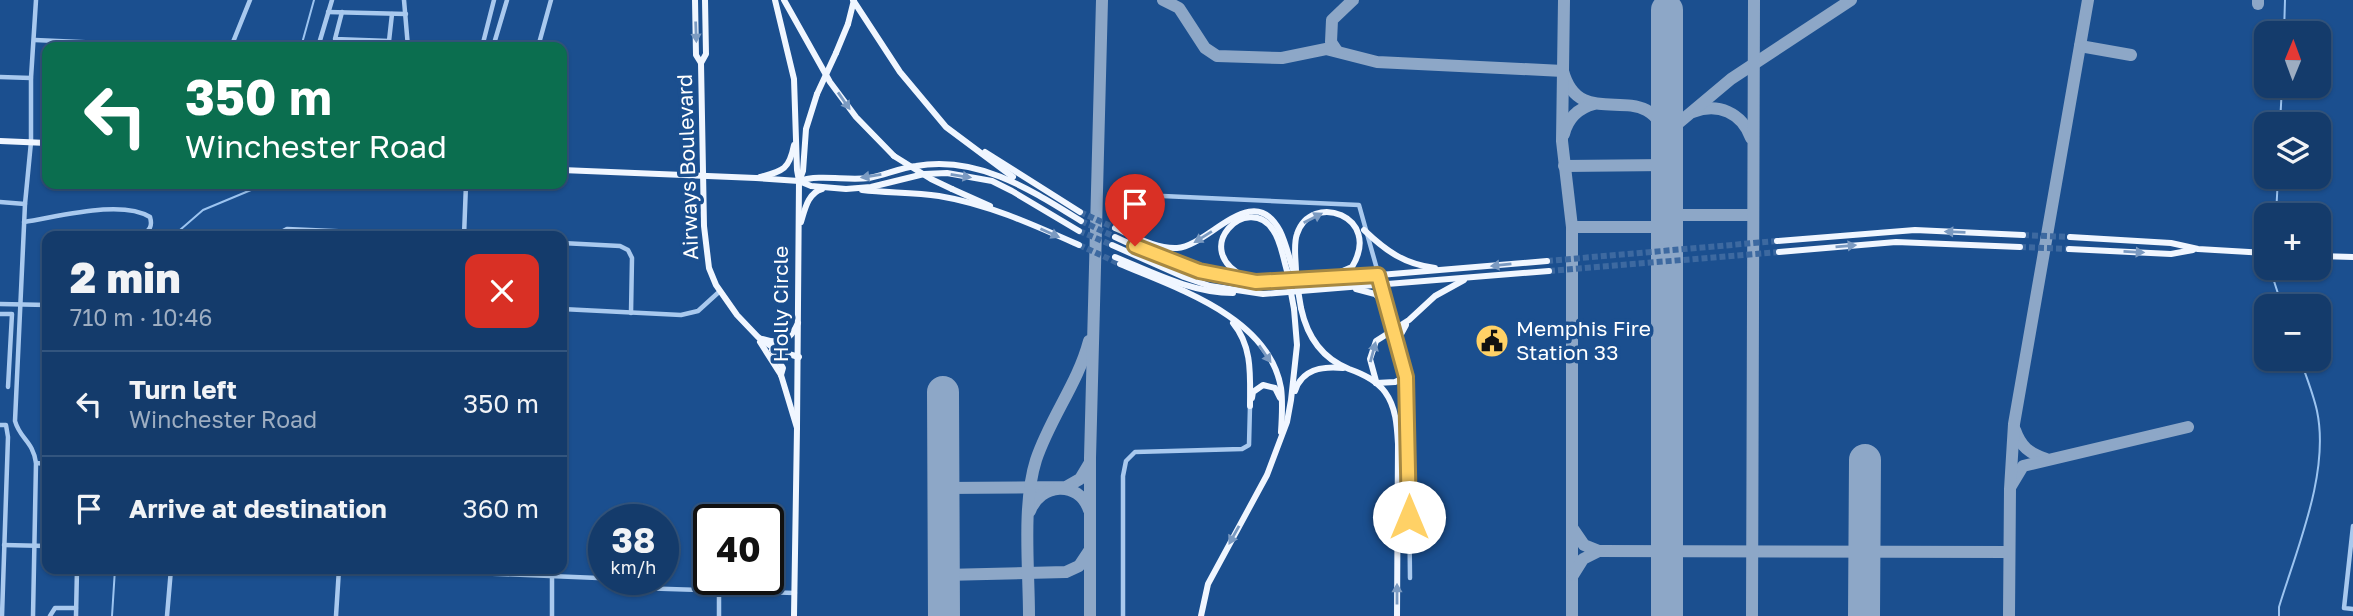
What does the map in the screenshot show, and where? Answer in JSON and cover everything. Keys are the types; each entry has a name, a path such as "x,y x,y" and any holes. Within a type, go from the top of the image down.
{"main road":[{"name":"Airways Boulevard","path":"695,0 696,55 701,63 705,249 709,268 720,291 737,315 758,337 770,346 799,356"},
{"name":"Airways Boulevard","path":"701,63 706,54 705,0"},
{"path":"775,0 794,79 799,181"},
{"path":"784,0 843,100 894,156 931,179 1079,245"},
{"path":"799,181 803,171 806,129 817,94 848,24 853,0"},
{"path":"853,0 916,93 946,127 1031,191"},
{"path":"756,178 784,170 789,163 797,119"},
{"path":"961,139 1080,212"},
{"path":"0,141 42,143"},
{"path":"799,181 810,178 870,177 916,166 945,164 976,168 992,172 1031,191 1081,221"},
{"path":"567,170 756,178 799,181 827,188 938,196 1021,220"},
{"path":"846,189 871,187 925,174 947,173 970,177 992,181 1080,231"},
{"name":"Holly Circle","path":"797,428 799,181"},
{"path":"799,231 805,207 811,196 818,190 827,188"},
{"path":"1291,400 1297,345 1296,241 1302,223 1311,216 1333,212 1347,217 1354,224 1360,240 1360,249 1352,267 1320,280"},
{"path":"1115,228 1149,243 1178,248 1201,239 1231,217 1241,213 1260,213 1276,224 1282,234 1296,278"},
{"path":"1256,282 1230,268 1220,250 1224,233 1230,225 1244,218 1261,220 1273,229 1298,308 1315,345 1348,369"},
{"path":"1364,230 1395,256 1414,265 1455,270"},
{"path":"1777,241 1915,230 2024,234"},
{"path":"1115,237 1199,271 1256,282 1320,280 1547,261"},
{"path":"2070,237 2171,243 2198,250"},
{"path":"1779,253 1896,242 2020,247"},
{"path":"1112,245 1184,278 1210,286 1263,293"},
{"path":"2069,249 2171,254 2198,250 2254,252"},
{"path":"2331,256 2353,257"},
{"path":"1115,257 1203,290 1227,293 1263,293 1549,271"},
{"path":"1119,264 1179,289 1226,314 1254,338 1268,356 1281,388 1280,440"},
{"path":"1376,383 1371,368 1372,350 1376,341 1409,320 1435,296 1470,277"},
{"path":"1350,287 1372,293 1386,304"},
{"path":"1226,314 1238,328 1249,356 1250,406"},
{"path":"1401,353 1400,336 1409,320"},
{"path":"758,337 772,342 787,340 799,321"},
{"name":"Airways Boulevard","path":"758,337 781,375 797,428 794,616"},
{"path":"770,346 782,362 781,375"},
{"path":"1201,616 1208,584 1267,475 1297,383 1308,372 1331,367 1360,373 1376,383 1386,393 1397,422 1397,616"},
{"path":"1376,383 1395,382 1406,377"},
{"path":"1250,406 1254,392 1264,385 1275,388 1282,407"}],"street":[{"path":"33,616 36,463 34,448 17,429 15,421 36,0"},
{"path":"233,42 250,0"},
{"path":"319,42 332,0"},
{"path":"404,0 408,42"},
{"path":"483,42 494,0"},
{"path":"494,42 507,0"},
{"path":"539,42 551,0"},
{"path":"328,12 406,14"},
{"path":"342,12 335,39 390,41 392,14"},
{"path":"35,40 80,42"},
{"path":"0,76 31,78"},
{"path":"1142,178 1141,195 1359,205 1406,377 1410,578"},
{"path":"464,231 466,189"},
{"path":"0,202 25,204"},
{"path":"24,222 106,209 137,212 150,217 152,223 148,231"},
{"path":"283,231 333,231"},
{"path":"567,243 620,246 628,250 632,258 631,313"},
{"path":"567,309 681,315 698,311 720,291"},
{"path":"0,304 42,305"},
{"path":"0,314 12,314 8,387"},
{"path":"1123,616 1123,477 1126,461 1135,452 1242,449 1250,445 1250,406"},
{"path":"0,425 6,425 8,437 3,480 2,616"},
{"path":"36,463 42,464"},
{"path":"2353,526 2344,608 2353,608"},
{"path":"4,545 42,546"},
{"path":"76,616 77,574"},
{"path":"167,616 171,574"},
{"path":"336,616 339,574"},
{"path":"503,574 598,578 636,588 693,589"},
{"path":"552,576 552,616"},
{"path":"784,593 795,593"},
{"path":"719,595 719,616"},
{"path":"50,615 55,608 76,608"}],"waterway":[{"path":"302,42 314,0"},
{"path":"2284,21 2285,0"},
{"path":"2281,98 2281,112"},
{"path":"179,231 203,210 252,189"},
{"path":"2277,189 2277,203"},
{"path":"2274,280 2278,294"},
{"path":"2279,616 2279,607 2310,510 2319,459 2317,411 2304,371"},
{"path":"112,616 115,574"}],"taxiway":[{"path":"1090,616 1090,458 1102,0"},
{"path":"1163,0 1179,8 1205,48 1217,56 1282,58 1326,49 1377,62 1563,71 1572,90 1585,100 1647,110 1659,122 1667,143"},
{"path":"1337,51 1331,42 1332,20 1353,0"},
{"path":"1564,0 1562,141 1572,227 1572,616"},
{"path":"1752,616 1754,0"},
{"path":"1667,143 1675,126 1731,79 1851,0"},
{"path":"2009,616 2010,489 2014,424 2088,0"},
{"path":"2080,46 2131,55"},
{"path":"1564,134 1575,114 1594,104"},
{"path":"1693,112 1711,108 1728,112 1742,122 1751,138"},
{"path":"1564,166 1667,165"},
{"path":"1667,215 1753,215"},
{"path":"1572,227 1667,227"},
{"path":"1029,616 1028,516 1032,477 1042,445 1078,371 1089,341"},
{"path":"2011,486 2023,466 2188,427"},
{"path":"2015,430 2026,449 2046,459"},
{"path":"944,488 1066,487 1080,479 1089,464"},
{"path":"1030,511 1042,495 1050,490 1060,489 1077,494 1089,510"},
{"path":"1573,529 1584,545 1599,551 1583,559 1573,575"},
{"path":"944,575 1066,572 1079,566 1089,551"},
{"path":"1599,551 2009,552"}],"runway":[{"path":"1667,10 1667,616"},
{"path":"943,392 944,616"},
{"path":"1864,616 1865,460"}],"tunnel":[{"path":"1080,212 1115,228"},
{"path":"1081,221 1115,237"},
{"path":"1079,231 1112,245"},
{"path":"2023,235 2070,237"},
{"path":"1547,261 1777,241"},
{"path":"1079,245 1120,264"},
{"path":"2020,247 2069,249"},
{"path":"1549,271 1779,252"}],"place":[{"name":"Memphis Fire Station 33","path":"1492,341"}],"route":[{"path":"1135,246 1199,271 1256,282 1378,275 1406,377 1409,517"}]}
